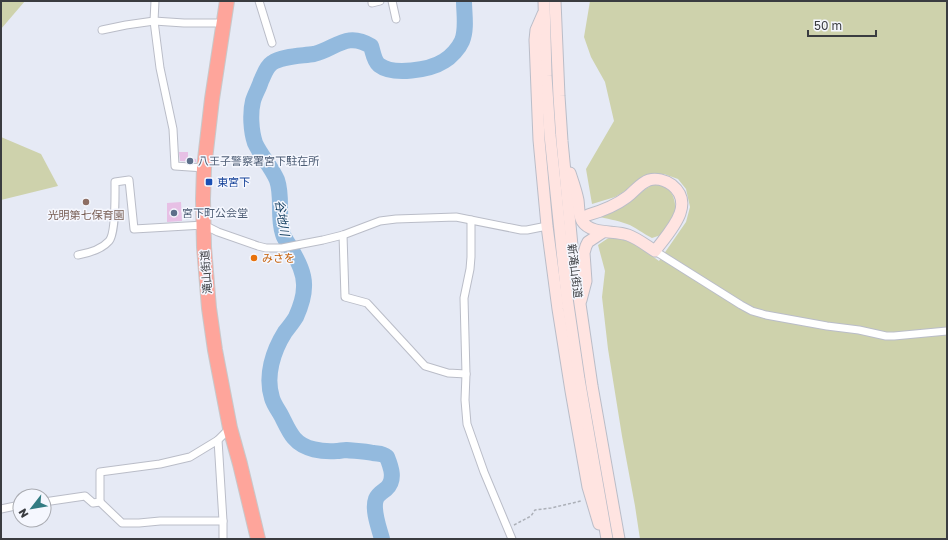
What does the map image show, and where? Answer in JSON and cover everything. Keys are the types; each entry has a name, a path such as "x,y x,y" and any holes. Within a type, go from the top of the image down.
{"highway":[{"name":"滝山街道","path":"227,1 212,99 204,168 204,247 209,308 215,350 230,428 258,539"}],"main road":[{"name":"新滝山街道","path":"555,1 562,141 573,256 592,386 619,539"},
{"name":"新滝山街道","path":"545,5 546,76 550,136 566,290 579,379 606,539"},
{"path":"545,5 534,40 539,140 550,225 558,309 588,487 592,504 606,539"},
{"path":"562,141 578,201 581,219 587,226 603,232 616,232 629,236 655,251 677,221 681,212 682,203 680,194 668,182 658,179 650,180 616,205 588,215"},
{"path":"580,305 586,280 584,253 586,246 588,242 603,232"}],"street":[{"path":"155,1 154,21 160,68 173,128 175,166 204,168"},
{"path":"259,1 272,43"},
{"path":"372,1 372,3 380,1"},
{"path":"392,1 396,19"},
{"path":"102,30 154,21 224,23"},
{"path":"78,255 94,251 102,247 110,240 113,227 115,182 129,180 134,229 204,225 218,232 266,248 282,248 296,244 323,240 343,235 380,221 396,219 456,217 521,230 550,225"},
{"path":"471,220 470,269 464,298 466,374 465,400 467,424 484,472 512,539"},
{"path":"343,235 344,297 367,303 425,366 448,373 466,374"},
{"path":"655,251 741,305 752,311 766,315 894,336 947,331"},
{"path":"223,521 160,521 122,523 100,502 100,472 160,464 190,457 218,440 230,428"},
{"path":"218,440 223,539"},
{"path":"52,501 85,496 93,503 100,502"},
{"path":"1,509 12,507"}],"path":[{"path":"509,531 515,525 531,516 535,510 585,500"}],"green space":[{"path":"1,1 25,1 1,29"},
{"path":"590,1 947,1 947,539 640,539 608,349 602,297 605,271 598,245 609,238 622,239 636,245 659,261 686,222 690,207 686,189 678,179 664,174 648,175 615,197 592,204 586,169 614,121 605,82 591,57 584,37"},
{"path":"1,137 41,154 58,186 1,200"},
{"path":"652,185 662,185 667,188 673,196 675,204 673,217 661,235 652,238 627,224 596,216 624,204"}],"building":[{"path":"179,152 188,152 188,158 196,159 196,162 180,161"},
{"name":"宮下町公会堂","path":"181,202 182,221 167,222 167,203"}],"waterway":[{"name":"谷地川","path":"382,539 376,519 375,503 380,493 386,489 391,482 392,473 387,457 381,454 363,451 332,451 308,448 294,438 275,406 272,398 269,381 271,364 281,339 299,310 302,302 304,281 300,265 284,237 280,221 279,187 272,170 255,143 251,122 251,111 254,98 264,74 272,63 286,58 322,52 341,42 355,40 371,46 376,61 379,65 393,70 402,71 421,69 438,64 452,55 462,41 465,26 464,1"}],"place":[{"name":"八王子警察署宮下駐在所","path":"190,161"},
{"name":"東宮下","path":"209,182"},
{"name":"光明第七保育園","path":"86,202"},
{"name":"宮下町公会堂","path":"174,213"},
{"name":"みさを","path":"254,258"}]}
